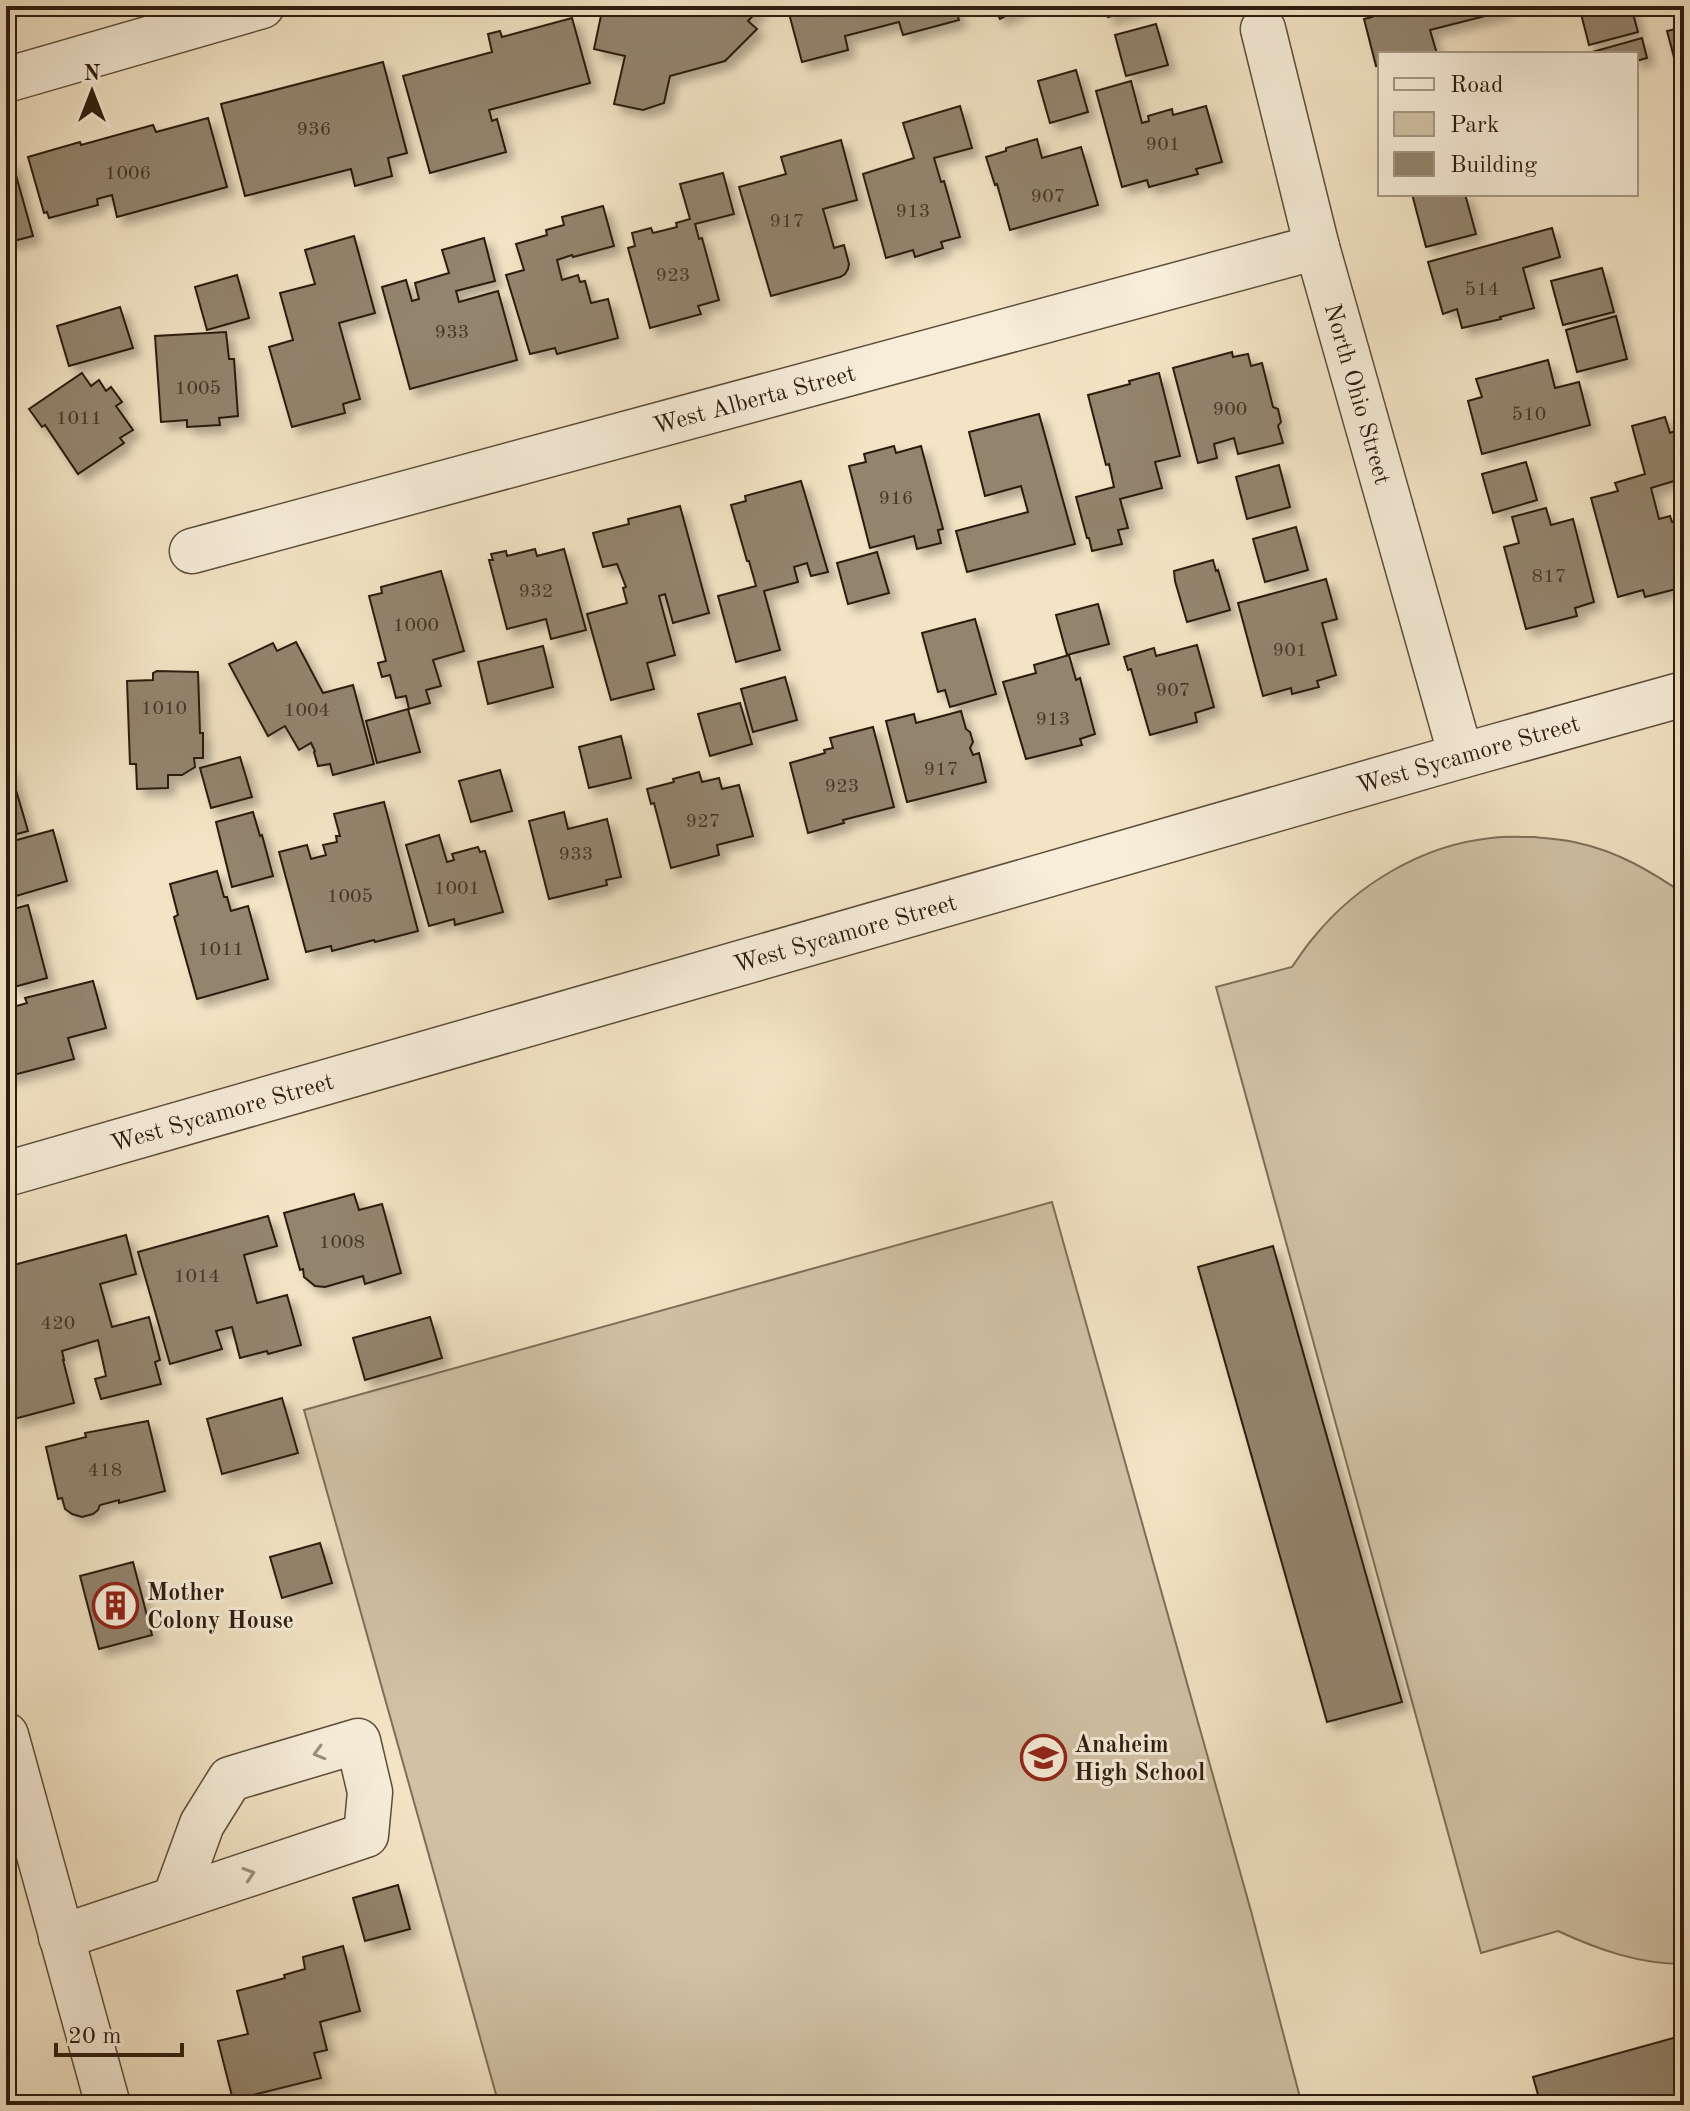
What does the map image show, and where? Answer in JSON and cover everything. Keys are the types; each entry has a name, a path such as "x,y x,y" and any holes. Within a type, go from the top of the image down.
{"street":[{"path":"6,80 262,6"},
{"name":"North Ohio Street","path":"1263,29 1317,247 1461,756"},
{"name":"West Alberta Street","path":"192,551 1317,247"},
{"name":"West Sycamore Street","path":"6,1174 1684,694"},
{"path":"6,1735 108,2105"},
{"path":"61,1937 366,1835 370,1792 358,1741 230,1779 202,1824 175,1898"}],"green space":[{"path":"1496,837 1534,837 1573,842 1607,851 1647,870 1684,894 1684,1964 1651,1962 1620,1955 1558,1931 1481,1953 1216,987 1292,967 1314,937 1350,900 1416,858 1466,842"},
{"path":"1052,1202 1251,1911 1302,2105 499,2105 304,1410"}],"building":[{"path":"603,6 762,6 748,21 757,29 725,61 670,76 664,103 643,110 614,104 625,56 594,49"},
{"path":"787,6 955,6 959,20 903,35 899,22 845,36 848,50 802,62"},
{"path":"993,6 1025,6 1000,19"},
{"path":"1105,6 1149,6 1108,17"},
{"path":"1369,6 1504,6 1505,11 1430,30 1436,52 1378,52 1376,66 1364,19 1372,17"},
{"path":"1579,6 1631,6 1638,32 1589,45"},
{"path":"572,18 590,83 489,110 492,121 497,119 506,152 430,173 403,76 492,52 488,34 500,31 502,37"},
{"path":"1156,24 1168,65 1126,76 1115,35"},
{"path":"1684,27 1684,95 1667,31"},
{"path":"1642,38 1647,58 1638,60 1638,52 1592,52"},
{"path":"383,62 407,153 388,158 392,176 355,186 351,169 245,196 221,104"},
{"path":"1076,70 1088,112 1050,123 1038,81"},
{"path":"1131,81 1142,123 1149,121 1148,116 1172,109 1173,115 1206,106 1222,162 1196,169 1198,174 1149,187 1147,180 1122,187 1096,91"},
{"path":"960,106 972,148 934,158 960,237 941,242 943,248 915,257 913,250 886,258 863,174 914,158 903,123"},
{"path":"208,118 227,187 117,217 112,195 97,199 98,205 49,218 47,212 44,213 28,157 153,125 156,132"},
{"path":"1037,139 1042,158 1081,147 1098,205 1010,230 986,157"},
{"path":"841,140 857,200 823,209 834,248 844,245 848,269 840,277 771,296 739,187 786,174 781,157"},
{"path":"12,161 33,236 6,243 6,163"},
{"path":"723,173 734,214 695,224 699,239 702,238 719,300 698,306 701,314 650,328 628,248 635,246 632,233 651,228 653,233 677,227 676,223 690,219 680,184"},
{"path":"1684,187 1684,226 1674,190"},
{"path":"1413,196 1466,196 1476,234 1426,247"},
{"path":"603,206 614,246 557,260 562,280 578,275 580,282 585,281 591,303 608,299 618,338 557,354 555,348 530,354 506,275 524,270 516,244 547,235 546,230 564,225 562,217"},
{"path":"1552,228 1560,257 1523,268 1534,308 1462,328 1457,309 1443,314 1428,262"},
{"path":"354,236 375,313 339,323 360,399 343,404 345,413 292,427 269,347 293,340 280,293 315,284 305,250"},
{"path":"484,238 495,281 456,291 459,302 498,291 517,360 410,389 382,287 406,280 412,301 419,299 415,283 449,273 442,250"},
{"path":"1684,248 1684,269 1678,249"},
{"path":"1602,268 1614,312 1563,325 1551,281"},
{"path":"237,275 249,318 207,330 195,287"},
{"path":"120,307 133,348 69,366 57,326"},
{"path":"1616,316 1627,359 1577,372 1566,330"},
{"path":"226,332 229,359 234,359 238,416 219,418 220,425 187,427 187,420 161,422 155,336"},
{"path":"1232,352 1233,357 1248,354 1251,366 1262,363 1273,407 1278,409 1281,422 1278,426 1283,443 1238,454 1234,438 1214,444 1217,458 1198,463 1173,368"},
{"path":"1548,360 1555,388 1579,382 1590,425 1482,454 1468,401 1482,397 1476,379"},
{"path":"82,373 91,386 99,380 106,391 111,387 122,402 116,406 133,430 120,438 124,443 78,474 45,425 42,427 29,409"},
{"path":"1159,373 1180,456 1155,462 1162,488 1120,499 1128,528 1118,530 1122,544 1092,551 1076,497 1114,487 1088,395"},
{"path":"1039,414 1075,544 967,572 956,531 1028,512 1021,486 985,496 969,432"},
{"path":"1665,417 1670,433 1675,431 1684,464 1684,478 1651,488 1659,519 1670,516 1672,522 1676,521 1684,549 1684,579 1674,582 1676,589 1645,597 1643,590 1618,597 1591,498 1618,491 1615,483 1645,474 1632,426"},
{"path":"894,446 896,453 921,446 943,529 938,530 941,543 917,549 914,536 870,548 849,466 866,462 864,454"},
{"path":"1526,462 1537,500 1493,513 1482,474"},
{"path":"1279,465 1290,507 1247,519 1236,477"},
{"path":"801,481 828,572 811,576 807,563 794,567 798,582 764,591 780,650 736,662 718,596 756,586 731,505 746,501 745,496"},
{"path":"680,506 709,613 673,623 665,594 659,596 675,655 647,663 654,689 611,700 587,614 627,603 623,588 626,587 617,564 603,567 593,533 629,524 628,519"},
{"path":"1546,508 1551,525 1573,519 1594,602 1575,608 1577,616 1526,629 1504,547 1519,543 1512,517"},
{"path":"1296,527 1308,570 1265,582 1253,539"},
{"path":"535,549 537,556 564,549 586,630 551,639 546,619 507,629 489,560 493,560 491,554 506,551 507,556"},
{"path":"877,552 889,593 848,604 837,563"},
{"path":"1213,560 1230,610 1187,622 1174,571"},
{"path":"441,571 464,651 433,660 441,686 426,690 430,703 409,709 406,696 396,698 390,675 382,677 378,663 386,661 369,596 382,593 381,587"},
{"path":"1326,579 1337,619 1322,623 1336,675 1317,681 1319,687 1292,694 1291,688 1263,696 1238,603"},
{"path":"1098,604 1109,644 1067,655 1056,615"},
{"path":"975,619 996,694 950,707 945,690 938,692 922,633"},
{"path":"296,642 323,693 353,685 374,764 333,775 330,764 318,766 311,743 299,750 285,726 268,736 229,664 273,643 277,651"},
{"path":"1197,645 1214,707 1195,713 1197,722 1150,735 1131,669 1128,670 1124,657 1154,648 1156,656"},
{"path":"543,646 553,687 488,704 478,662"},
{"path":"1069,655 1076,680 1080,678 1095,734 1080,739 1082,745 1026,759 1003,682 1036,673 1034,665"},
{"path":"198,672 203,758 194,758 195,767 182,775 168,775 168,788 137,789 136,764 130,764 127,681 153,680 153,673"},
{"path":"785,677 797,720 753,732 741,689"},
{"path":"740,703 752,744 710,756 698,714"},
{"path":"408,709 420,752 377,763 366,721"},
{"path":"961,711 973,742 970,748 973,755 979,753 986,782 907,802 886,721 914,714 916,723"},
{"path":"873,727 894,807 808,833 790,763 833,748 830,738"},
{"path":"621,736 631,778 589,788 579,747"},
{"path":"240,757 252,797 211,808 200,768"},
{"path":"9,766 28,831 6,837 6,767"},
{"path":"500,770 512,811 471,822 459,781"},
{"path":"699,772 702,782 719,778 722,789 739,785 753,836 717,845 719,855 671,868 654,803 651,804 647,789"},
{"path":"384,802 418,931 332,951 331,946 306,952 279,852 307,845 311,859 326,855 323,845 337,842 336,836 340,836 334,814"},
{"path":"253,812 273,876 232,887 216,822"},
{"path":"564,812 568,829 607,819 621,877 606,880 607,885 549,899 529,821"},
{"path":"53,830 67,881 6,899 6,843"},
{"path":"439,835 447,862 454,860 452,854 478,847 480,852 485,851 503,912 455,925 454,919 429,926 406,845"},
{"path":"217,871 231,911 248,906 268,979 197,999 174,917 178,915 170,884"},
{"path":"28,905 47,978 14,987 6,958 6,911"},
{"path":"93,981 106,1028 68,1038 74,1059 6,1077 6,1009 27,1003 25,998"},
{"path":"354,1194 359,1210 382,1204 401,1273 365,1284 363,1276 325,1287 315,1286 304,1277 303,1269 300,1270 284,1213"},
{"path":"268,1216 277,1246 244,1255 257,1303 287,1295 301,1345 240,1358 232,1327 216,1331 222,1349 170,1364 138,1252"},
{"path":"126,1235 136,1274 100,1284 112,1327 149,1317 160,1360 155,1362 161,1384 101,1399 95,1379 106,1376 98,1340 62,1351 74,1403 14,1419 6,1389 6,1267"},
{"path":"1273,1246 1402,1702 1327,1722 1198,1267"},
{"path":"430,1317 442,1358 365,1380 353,1338"},
{"path":"282,1398 298,1453 222,1474 207,1419"},
{"path":"148,1421 165,1491 100,1505 93,1514 82,1517 65,1509 62,1498 58,1499 46,1447 86,1437 85,1433"},
{"path":"320,1543 332,1583 282,1598 270,1557"},
{"name":"Mother Colony House","path":"133,1562 152,1635 99,1649 80,1576"},
{"path":"398,1885 410,1929 365,1941 353,1898"},
{"path":"343,1946 360,2011 320,2022 327,2050 314,2053 321,2078 233,2100 218,2041 248,2034 237,1991 285,1978 284,1975 305,1969 303,1957"},
{"path":"1684,2035 1684,2105 1541,2105 1533,2077"}],"place":[{"name":"Mother Colony House","path":"116,1606"},
{"name":"Anaheim High School","path":"1043,1758"}]}
